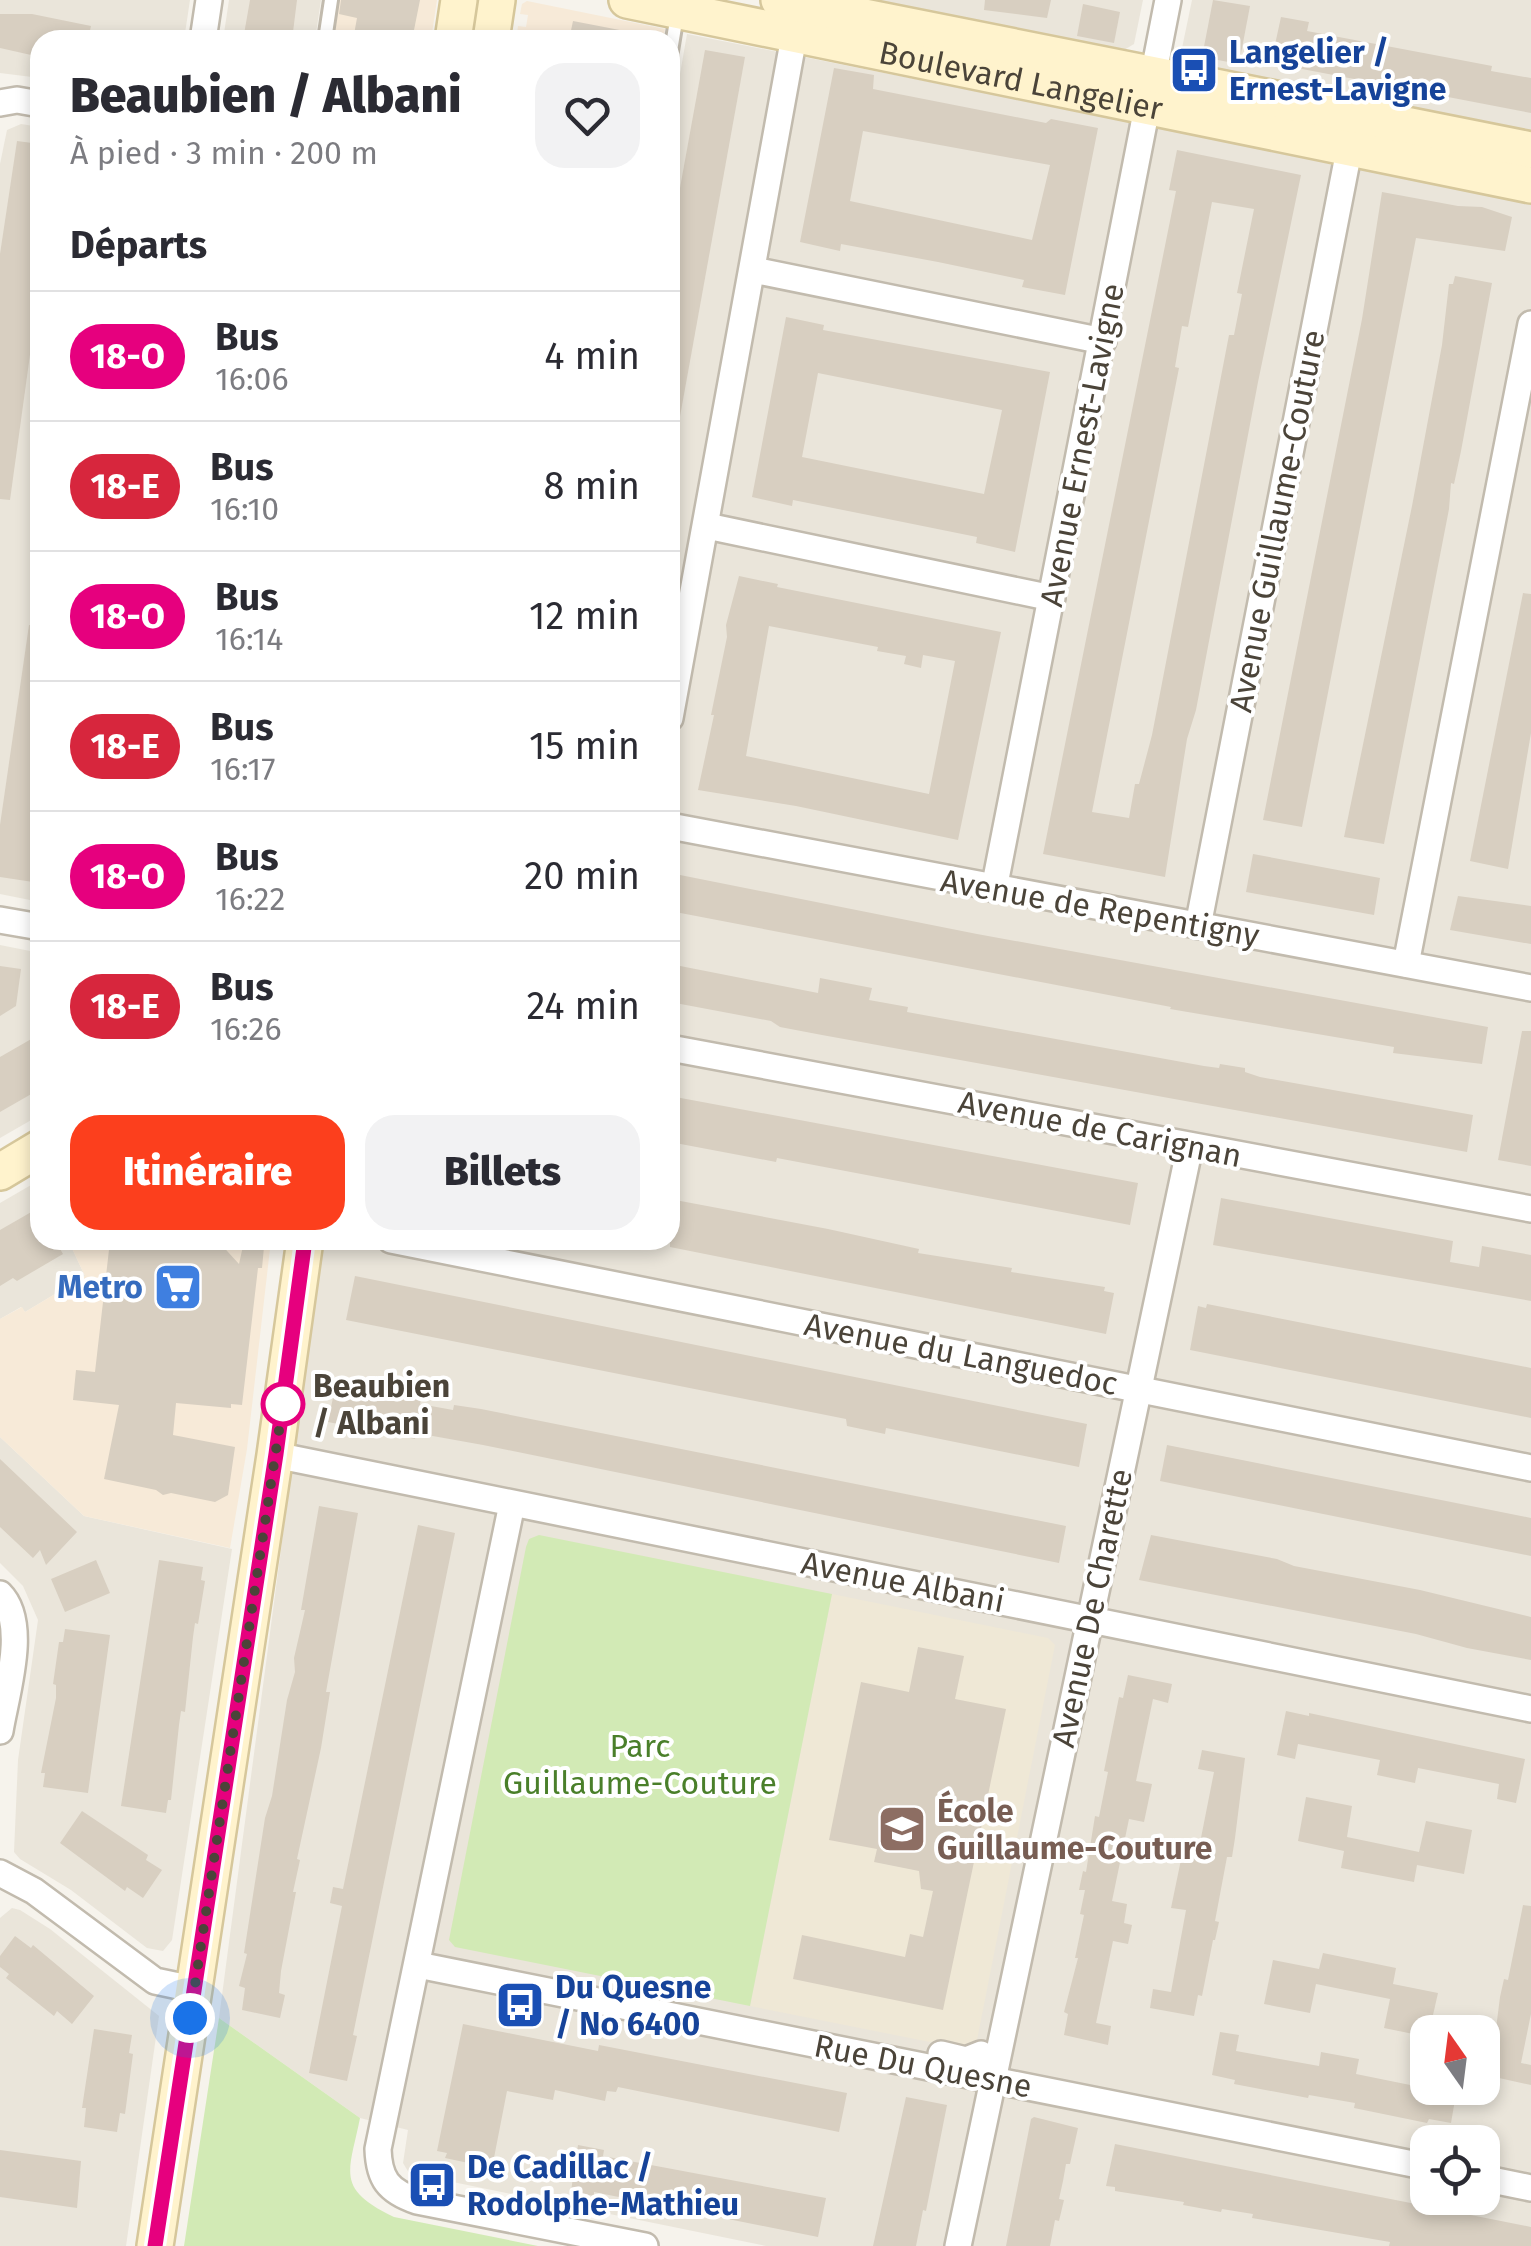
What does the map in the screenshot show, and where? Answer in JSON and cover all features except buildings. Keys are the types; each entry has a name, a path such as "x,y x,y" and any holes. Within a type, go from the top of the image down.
{"street":[{"path":"204,30 209,0"},
{"path":"454,30 459,0"},
{"path":"493,30 497,0"},
{"name":"Boulevard Langelier","path":"627,0 678,10 791,13 1352,132 1531,185"},
{"name":"Avenue Ernest-Lavigne","path":"994,889 1168,0"},
{"path":"680,665 753,270 791,13"},
{"path":"0,103 30,102"},
{"name":"Boulevard Langelier","path":"1352,132 1531,150"},
{"name":"Avenue Guillaume-Couture","path":"1198,926 1352,132"},
{"path":"753,270 1103,341"},
{"path":"1406,964 1531,324"},
{"path":"706,526 1052,598"},
{"name":"Avenue de Repentigny","path":"680,828 1531,988"},
{"path":"0,920 30,925"},
{"name":"Avenue de Carignan","path":"680,1050 1531,1209"},
{"name":"Avenue De Charette","path":"958,2246 1190,1146"},
{"path":"0,1172 30,1154"},
{"path":"155,2246 304,1250"},
{"name":"Avenue du Languedoc","path":"476,1250 1137,1390 1531,1468"},
{"name":"Avenue Albani","path":"276,1454 1531,1709"},
{"path":"512,1504 378,2149 378,2166 384,2183 400,2195 645,2246"},
{"path":"0,1594 11,1608 15,1626 0,1731"},
{"path":"0,1873 34,1891 155,1981 194,1990"},
{"path":"420,1958 966,2060 981,2054"},
{"name":"Rue Du Quesne","path":"420,1958 993,2080 1410,2163"},
{"path":"1500,2182 1531,2188"}],"lane":[{"path":"326,30 331,0"},
{"path":"675,30 678,10"}],"shaded area":[{"path":"0,0 190,0 186,30 30,30 30,77 0,73"},
{"path":"229,0 321,0 316,30 224,30"},
{"path":"338,0 437,0 432,30 334,30"},
{"path":"878,0 1143,0 1134,44 1124,50"},
{"path":"1192,0 1531,0 1531,131 1189,65 1181,53"},
{"path":"527,1 665,29 517,30 518,26 526,27 528,15 520,14"},
{"path":"687,34 1531,201 1531,2246 766,2246 409,2173 403,2163 408,2130 360,2118 219,2018 321,1250 680,1250 680,74"},
{"path":"21,124 30,125 30,900 0,894 0,164 7,130"},
{"path":"0,945 30,951 30,1121 0,1138"},
{"path":"30,1186 30,1250 73,1250 85,1276 25,1312 21,1307 0,1319 0,1203"},
{"path":"73,1250 270,1250 247,1449 230,1548 84,1516 0,1437 0,1319 22,1307 25,1312 85,1276"},
{"path":"0,1437 84,1516 232,1549 172,1940 163,1951 147,1948 14,1852 18,1760 38,1620 23,1586 0,1563"},
{"name":"École Guillaume-Couture","path":"832,1594 1048,1638 1055,1645 977,2040 965,2049 750,2006"},
{"path":"12,1908 50,1929 159,2016 126,2246 0,2246 0,1918"}],"green space":[{"name":"Parc Guillaume-Couture","path":"539,1535 832,1594 750,2006 455,1947 449,1940 526,1547 529,1539"},
{"path":"219,2018 360,2118 351,2178 354,2188 375,2207 394,2217 538,2246 184,2246"}],"bus line":[{"name":"18-O","path":"155,2246 304,1250"}],"place":[{"name":"Langelier / Ernest-Lavigne","path":"1194,70"},
{"name":"Metro","path":"178,1287"},
{"name":"Beaubien / Albani","path":"283,1404"},
{"name":"École Guillaume-Couture","path":"902,1829"},
{"name":"Du Quesne / No 6400","path":"520,2005"},
{"name":"De Cadillac / Rodolphe-Mathieu","path":"432,2185"}],"route":[{"path":"190,2018 283,1404"}]}
